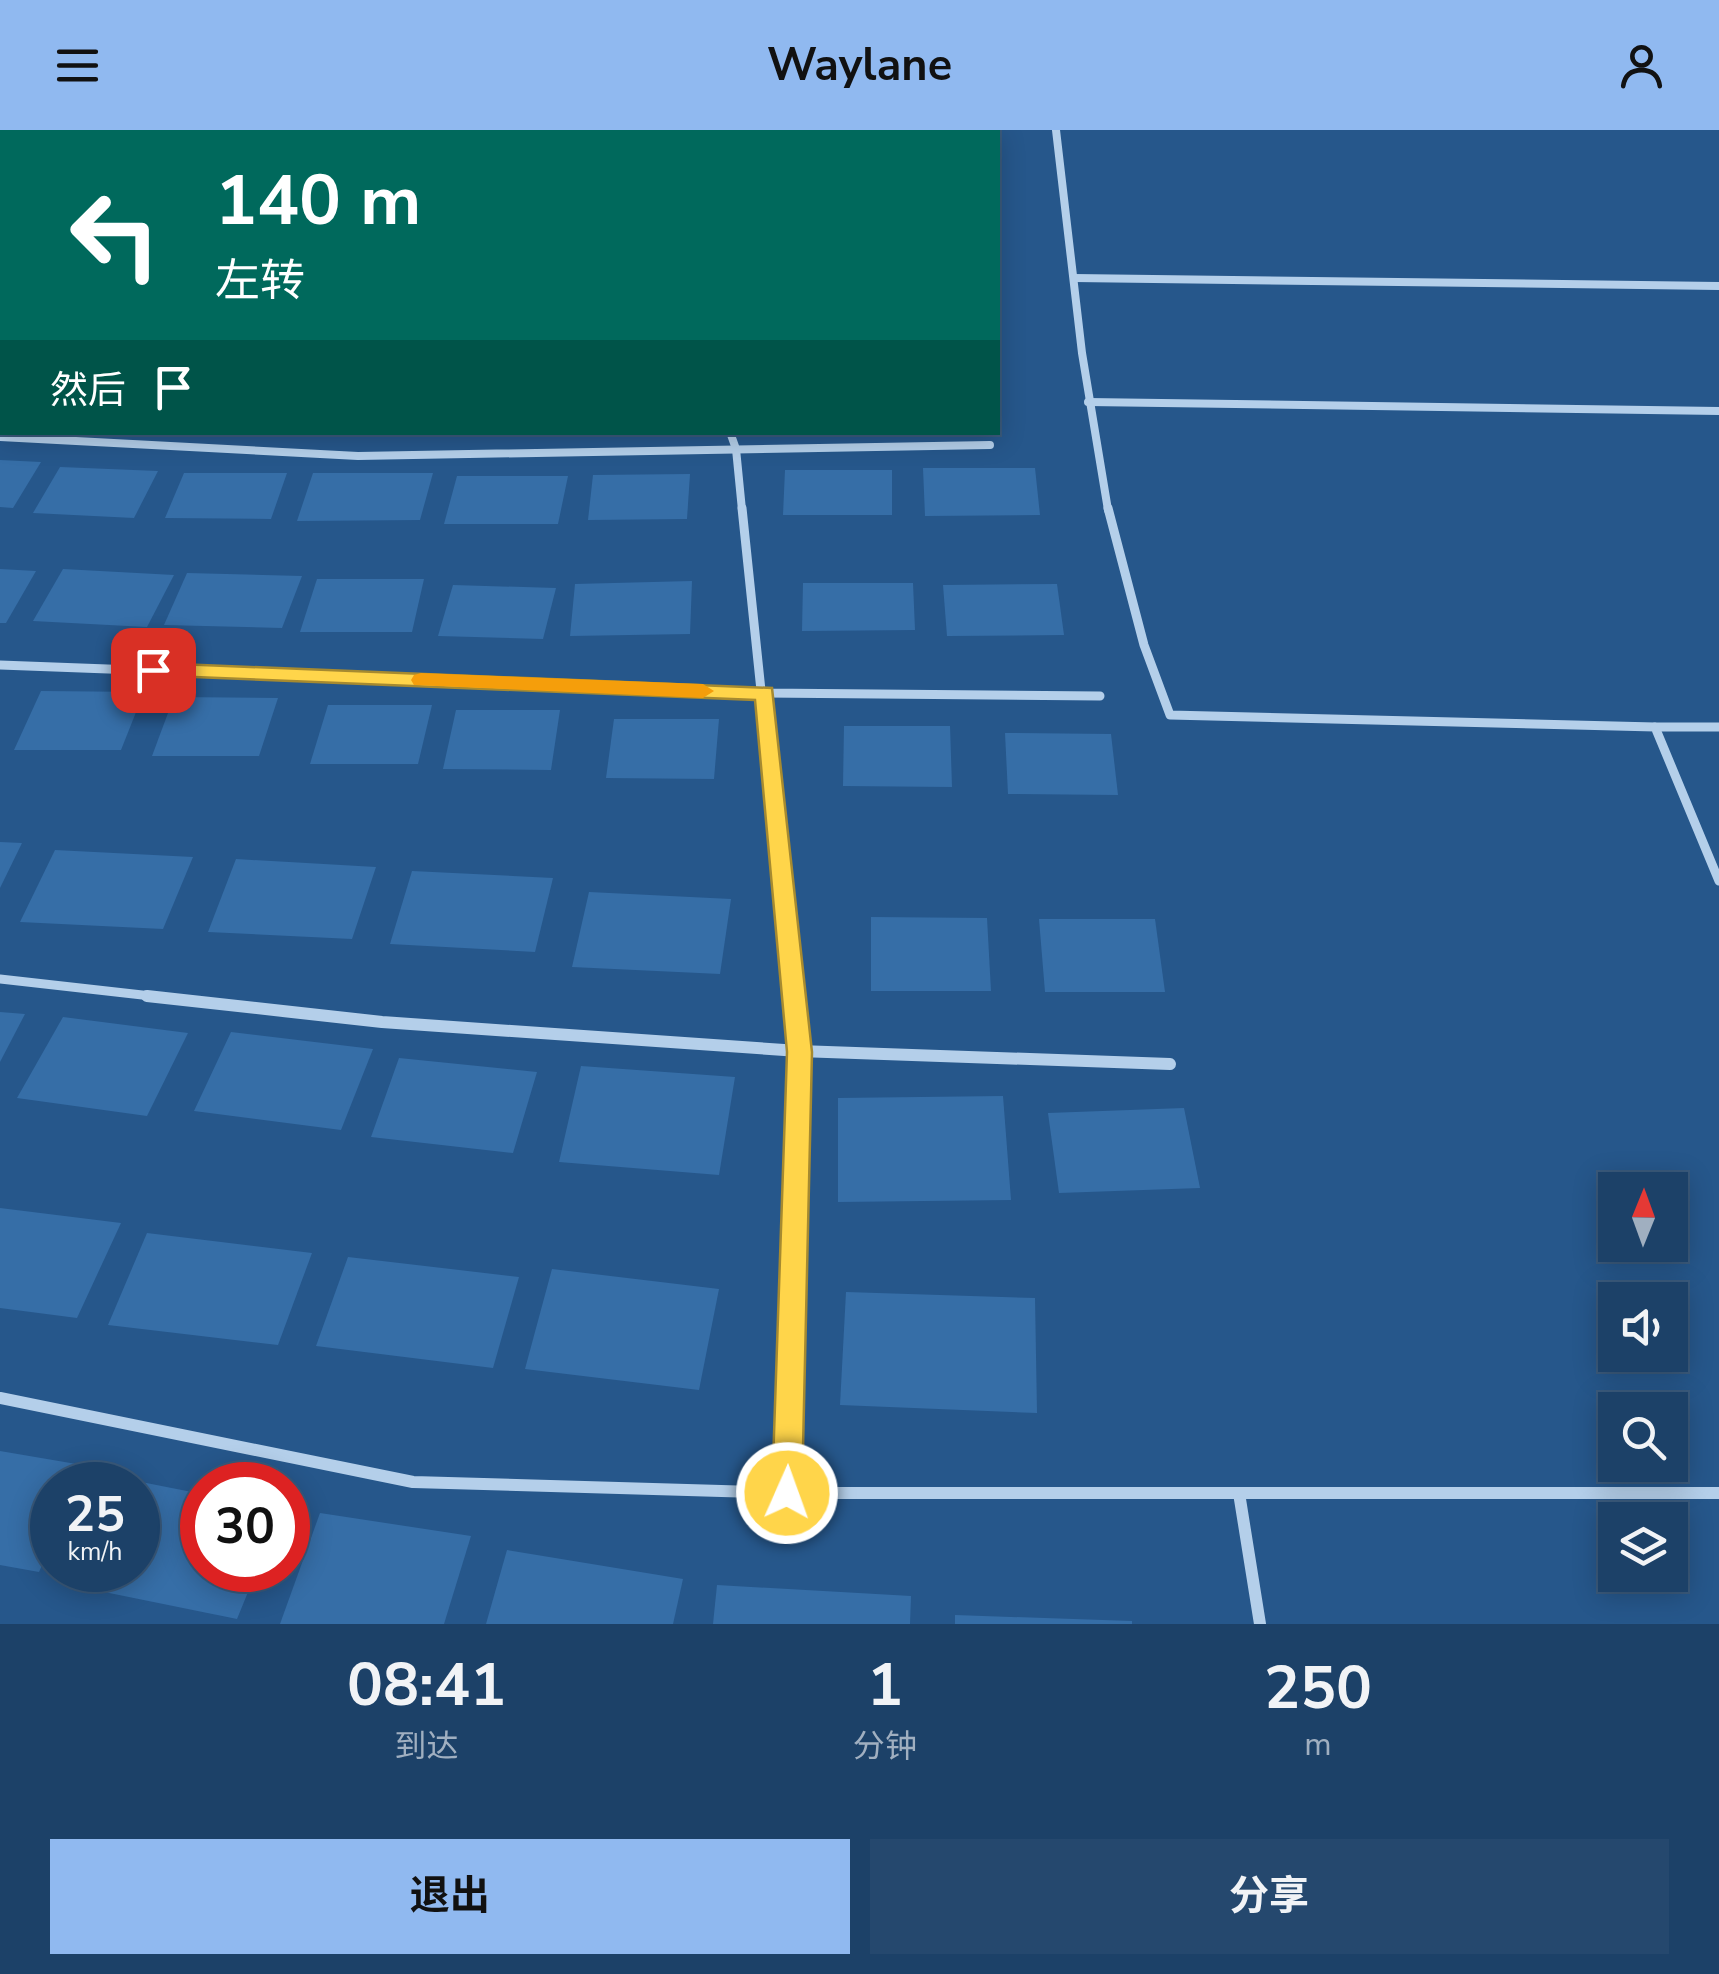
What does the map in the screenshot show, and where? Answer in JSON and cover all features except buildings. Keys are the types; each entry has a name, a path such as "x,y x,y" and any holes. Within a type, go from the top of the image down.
{"street":[{"path":"1056,130 1092,441 1145,656 1170,715 1719,727"},
{"path":"1074,278 1719,286"},
{"path":"1088,402 1719,411"},
{"path":"731,435 736,450 764,693 799,1052 787,1493"},
{"path":"0,438 358,456 990,445"},
{"path":"0,665 764,693 1100,696"},
{"path":"1655,727 1719,881"},
{"path":"0,978 382,1022 799,1052 1170,1064"},
{"path":"0,1398 413,1482 787,1493 1719,1492"},
{"path":"1239,1493 1260,1624"}],"slow traffic":[{"path":"421,680 703,691"}],"route":[{"path":"153,670 764,693 799,1052 787,1493"}]}
